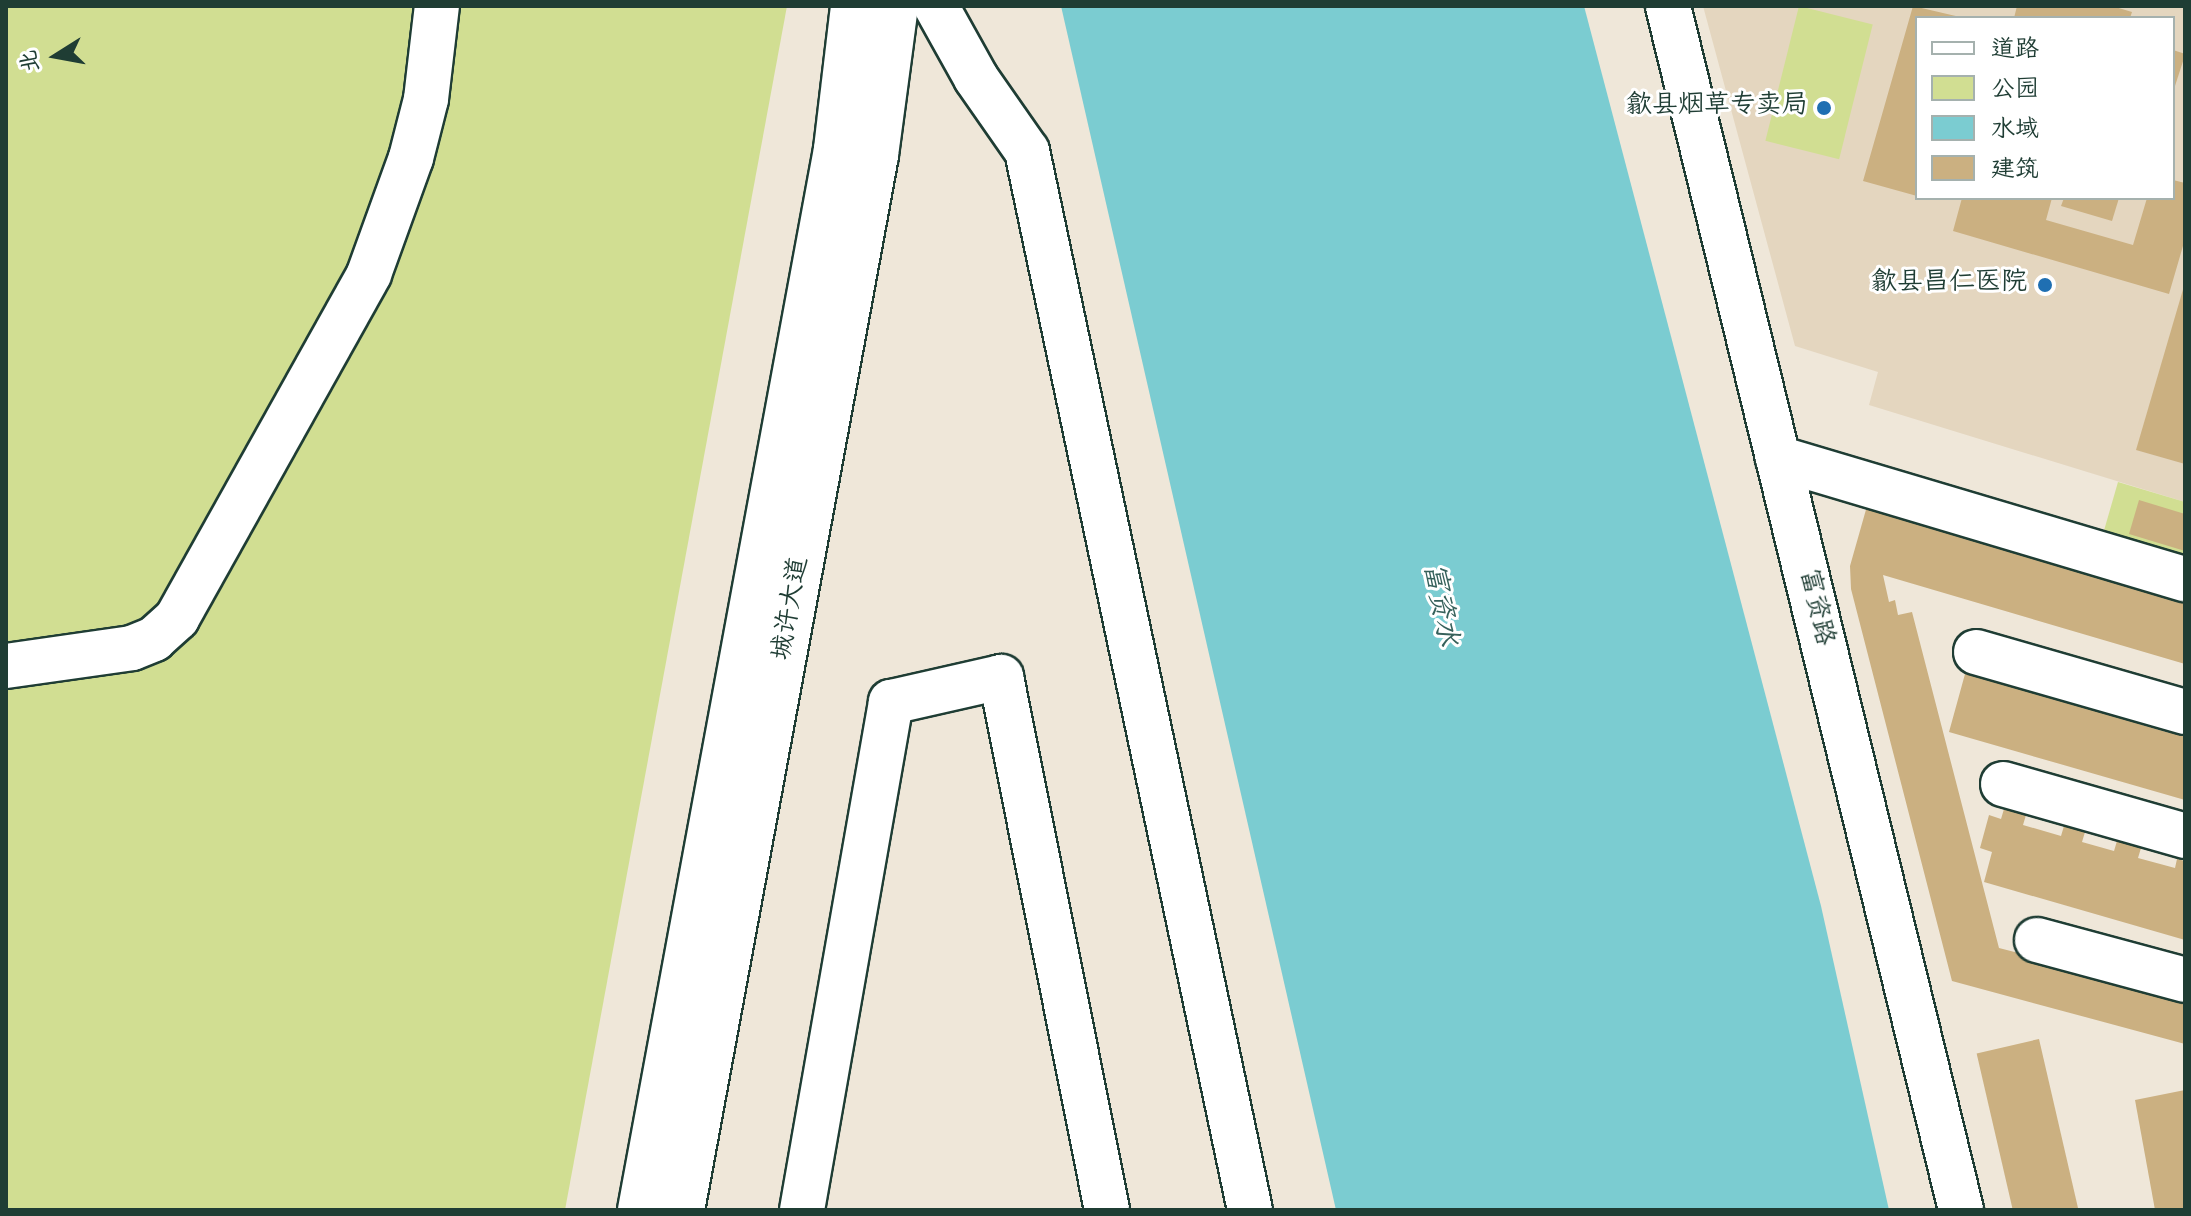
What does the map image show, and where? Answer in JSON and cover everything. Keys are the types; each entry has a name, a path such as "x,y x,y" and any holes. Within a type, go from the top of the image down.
{"street":[{"path":"6,666 132,648 154,639 177,618 375,259 411,158 426,99 437,6"},
{"name":"城许大道","path":"640,1210 836,149 853,6"},
{"name":"城许大道","path":"682,1210 876,155 896,6"},
{"path":"936,6 976,78 1027,151 1250,1210"},
{"name":"富资路","path":"1668,6 1961,1210"},
{"path":"1778,458 2185,579"},
{"path":"1976,652 2185,712"},
{"path":"802,1210 891,702 1001,677 1107,1210"},
{"path":"2003,784 2185,836"},
{"path":"2037,940 2185,980"}],"shaded area":[{"path":"1703,6 2185,6 2185,502 1869,405 1878,372 1795,346"}],"green space":[{"path":"6,6 787,6 565,1210 6,1210"},
{"path":"1799,6 1873,24 1839,159 1765,141"},
{"path":"2118,482 2185,502 2185,559 2103,534"}],"water":[{"name":"富资水","path":"1061,6 1584,6 1821,906 1889,1210 1336,1210"}],"building":[{"path":"1913,6 1956,16 1915,16 1915,195 1863,181"},
{"path":"2017,6 2112,6 2132,12 2131,16 2014,16"},
{"path":"2175,51 2185,55 2175,86"},
{"path":"2175,180 2185,183 2185,239 2169,294 1953,231 1961,200 2051,200 2046,220 2133,245 2146,200 2175,200"},
{"path":"2063,200 2118,200 2112,221 2061,206"},
{"path":"2185,286 2185,464 2136,450"},
{"path":"1869,499 2185,592 2185,664 1883,575 1889,602 1895,600 1898,615 1912,612 1999,948 2185,996 2185,1044 1952,981 1851,589 1850,566"},
{"path":"2139,500 2185,514 2185,551 2129,534"},
{"path":"1985,668 2142,714 2139,724 2170,733 2173,722 2185,726 2185,800 1949,732 1965,674 1982,678"},
{"path":"2004,809 2026,815 2023,825 2061,836 2064,826 2085,832 2082,842 2114,851 2117,841 2141,848 2138,858 2175,868 2177,859 2185,861 2185,940 1984,882 1992,852 1980,848 1989,815 2001,819"},
{"path":"2039,1039 2078,1210 2013,1210 1977,1053"},
{"path":"2185,1090 2185,1210 2155,1210 2135,1100"}],"place":[{"name":"歙县烟草专卖局","path":"1824,108"},
{"name":"歙县昌仁医院","path":"2045,285"}]}
